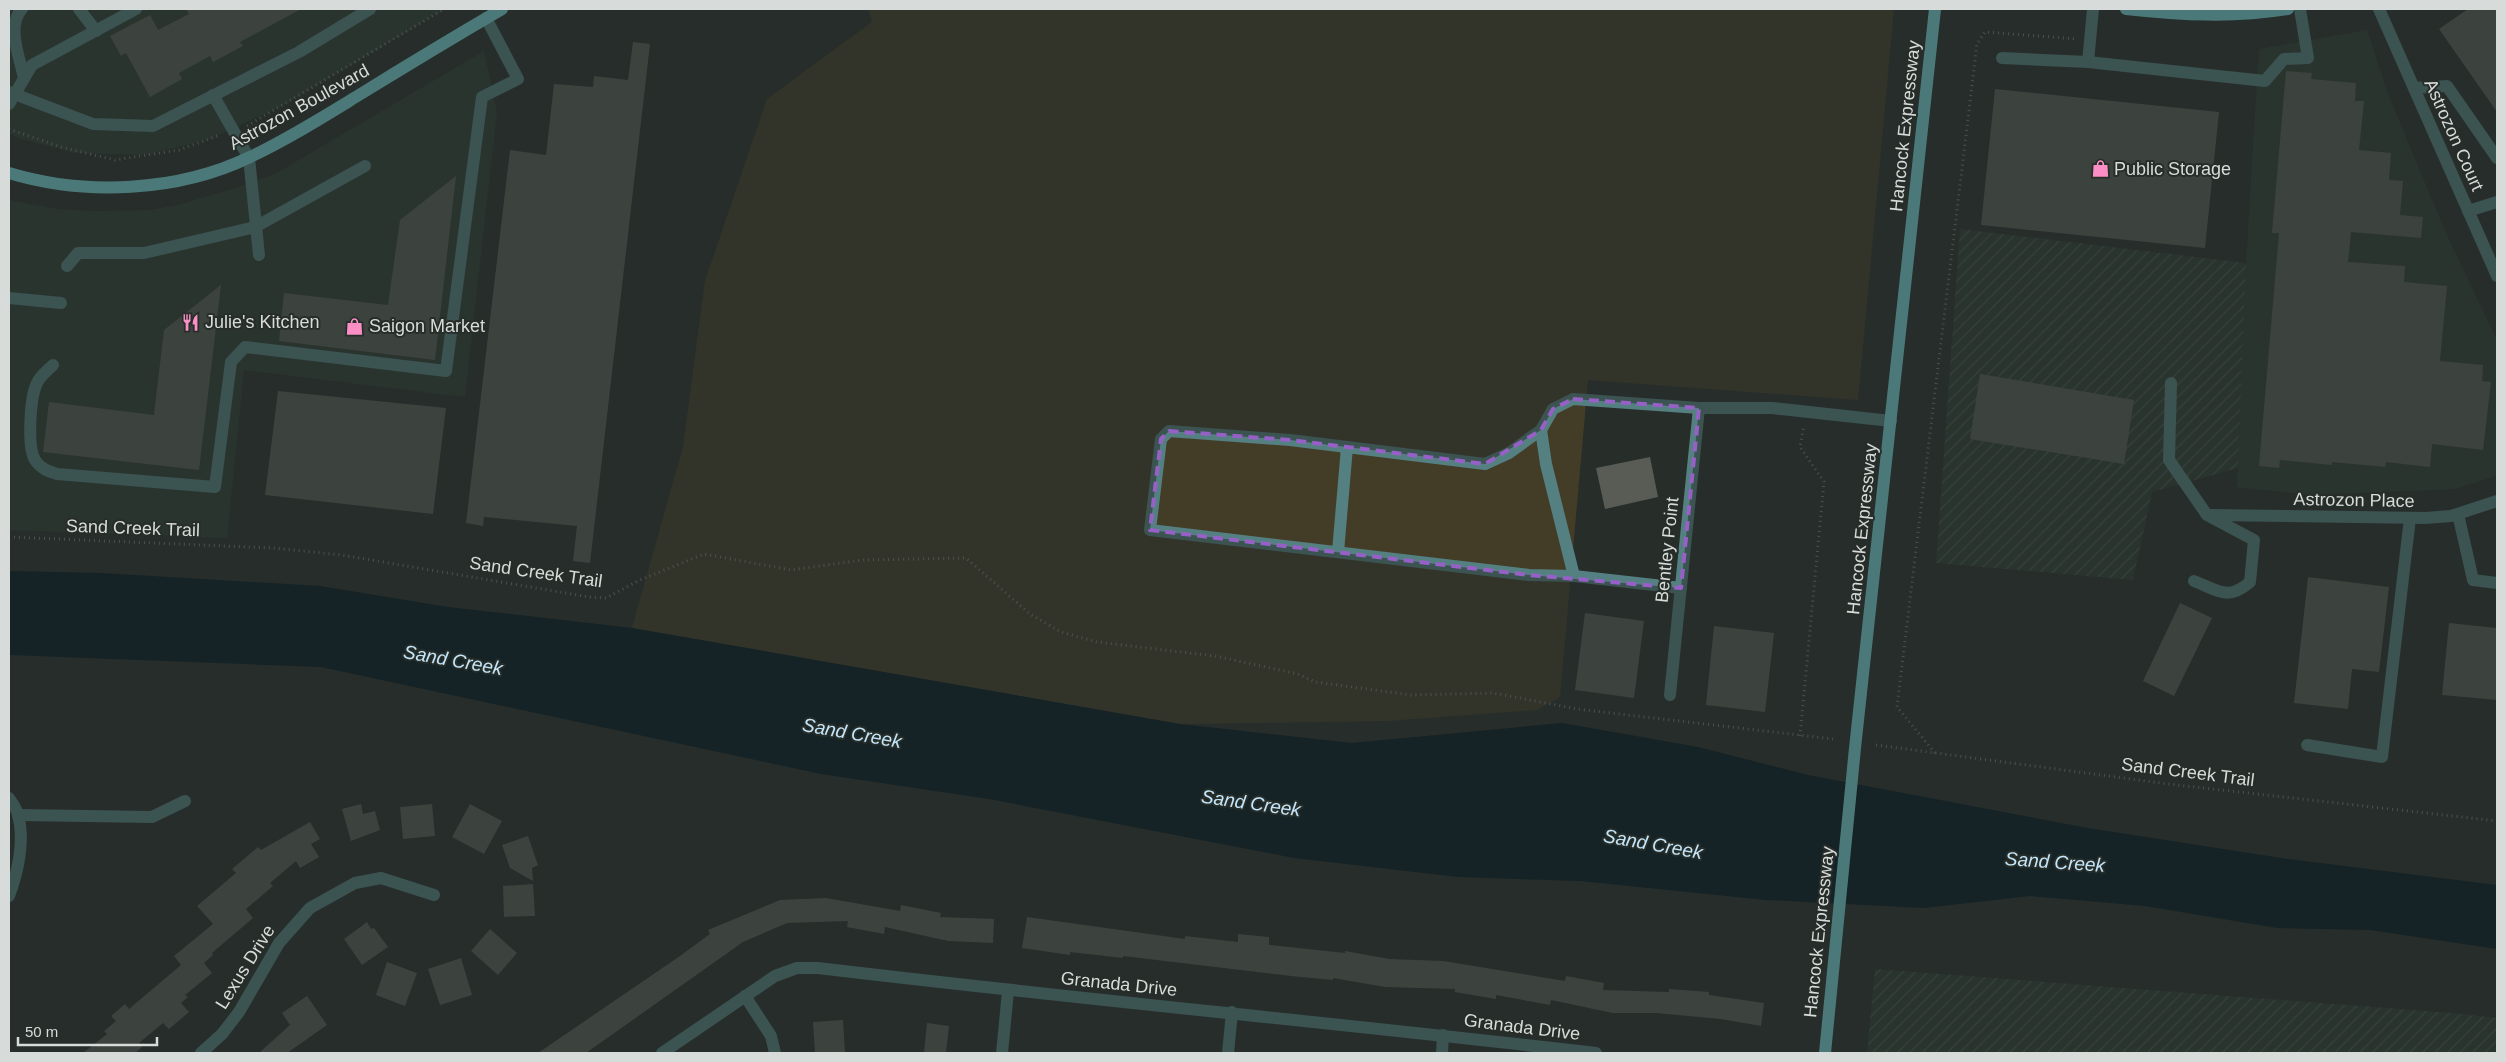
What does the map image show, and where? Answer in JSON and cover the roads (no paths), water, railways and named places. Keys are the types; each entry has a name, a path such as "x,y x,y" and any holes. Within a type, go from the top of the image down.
{"main road":[{"name":"Astrozon Boulevard","path":"9,173 36,182 116,188 154,185 187,178 249,158 297,132 502,9"},
{"name":"Hancock Expressway","path":"1826,1053 1855,748 1935,9"},
{"path":"2126,9 2206,15 2250,14 2288,9"}],"street":[{"path":"22,9 17,13 14,30 24,78"},
{"path":"80,9 96,30"},
{"path":"136,9 32,65 10,97 94,124 153,126 299,52 370,9"},
{"path":"2088,62 2093,9"},
{"path":"2002,58 2088,62 2265,80 2284,59 2308,58 2300,9"},
{"name":"Astrozon Court","path":"2379,9 2497,276"},
{"path":"53,365 38,381 34,394 30,443 34,458 42,468 58,474 215,487 231,362 245,348 446,371 482,97 518,79 486,18"},
{"path":"2414,88 2447,86 2497,158"},
{"path":"213,95 249,158 259,255"},
{"path":"67,266 78,253 144,254 255,227 365,166"},
{"path":"2468,211 2497,202"},
{"path":"9,298 61,303"},
{"path":"2171,383 2169,460 2207,515 2254,540 2250,582 2239,592 2225,594 2194,581"},
{"path":"1681,588 1574,576 1529,575 1150,530 1161,439 1169,430 1346,447 1485,464 1509,453 1541,430 1553,408 1573,399 1699,408 1772,408 1891,421"},
{"name":"Bentley Point","path":"1670,695 1699,408"},
{"path":"1541,430 1546,464 1574,576"},
{"path":"1338,552 1346,447"},
{"name":"Astrozon Place","path":"2207,515 2410,518 2458,514 2497,500"},
{"path":"2458,514 2473,580 2497,583"},
{"path":"2306,745 2382,757 2410,518"},
{"path":"9,798 18,815 20,846 15,878 9,896"},
{"path":"18,815 152,817 185,801"},
{"name":"Lexus Drive","path":"201,1053 222,1034 239,1012 279,943 310,908 355,883 381,878 434,895"},
{"name":"Granada Drive","path":"662,1053 774,976 797,968 818,968 1008,990 1232,1012 1596,1053"},
{"path":"1002,1053 1008,990"},
{"path":"744,996 771,1036 776,1053"},
{"path":"1228,1053 1232,1012"},
{"path":"1442,1053 1444,1035"}],"water":[{"name":"Sand Creek","path":"9,571 102,573 320,586 448,607 632,628 1180,724 1352,743 1562,723 1698,747 1808,775 2088,828 2281,858 2497,885 2497,949 2370,930 2277,928 2145,906 2030,896 1924,908 1766,900 1580,881 1458,877 1294,858 989,799 821,774 321,667 9,655"}],"place":[{"name":"Public Storage","path":"2100,169"},
{"name":"Julie's Kitchen","path":"191,322"},
{"name":"Saigon Market","path":"355,326"}]}
